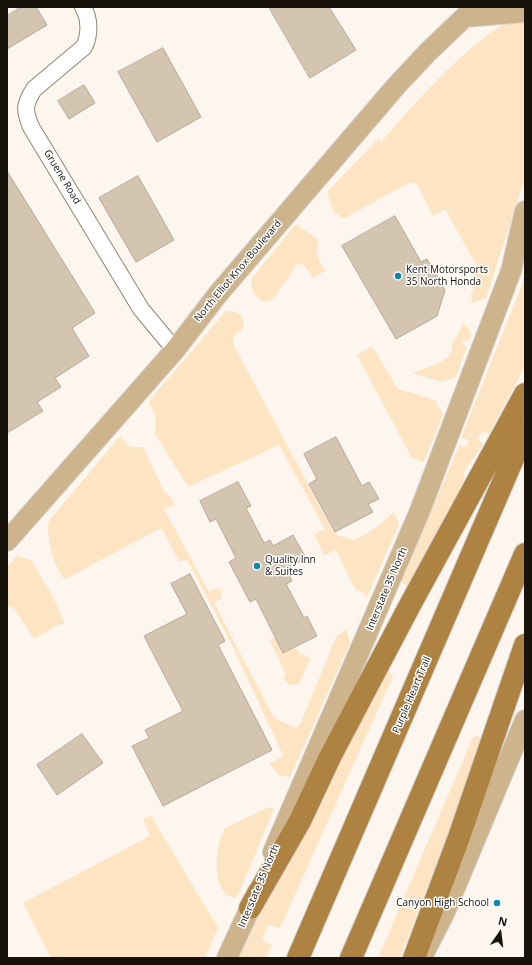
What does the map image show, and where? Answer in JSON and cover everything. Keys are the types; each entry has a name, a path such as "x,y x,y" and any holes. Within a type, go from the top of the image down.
{"highway":[{"path":"250,908 300,821 319,779 410,605 525,394"},
{"name":"Purple Heart Trail","path":"298,958 525,431"},
{"path":"351,958 525,554"},
{"path":"414,958 459,837 525,645"}],"main road":[{"name":"North Elliot Knox Boulevard","path":"7,541 174,350 218,294 397,85 428,52 473,13 497,7"},
{"path":"473,13 525,12"},
{"name":"Interstate 35 North","path":"227,958 250,908 317,748 419,513 511,271 525,211"},
{"path":"422,958 444,914 525,720"}],"street":[{"name":"Gruene Road","path":"83,7 87,13 89,39 84,48 34,89 29,98 25,112 31,127 141,309 174,350"}],"shaded area":[{"path":"525,22 525,177 486,298 472,303 472,274 479,270 445,209 433,216 417,184 410,182 343,219 333,211 327,192 378,139 381,142 451,66 482,39 505,24"},
{"path":"296,224 319,241 317,253 321,264 326,270 313,278 303,264 298,263 274,298 267,302 263,301 254,294 252,278"},
{"path":"525,277 525,366 489,434 482,431 477,439 483,444 464,472 464,480 410,587 401,582 459,446 466,447 469,440 461,438"},
{"path":"226,311 237,313 243,319 244,326 233,338 233,344 333,531 339,536 355,540 373,530 394,512 399,524 367,597 362,592 356,591 336,550 324,555 314,534 325,529 279,445 190,486 187,485 155,434 156,418 149,401"},
{"path":"462,324 466,325 471,335 468,342 464,340 462,344 467,347 456,377 442,382 412,373 438,364 448,357 452,350 452,343 460,331"},
{"path":"372,346 398,389 435,400 443,414 424,462 412,458 357,355"},
{"path":"120,436 130,447 143,447 165,493 172,498 174,505 164,509 209,592 216,588 221,590 222,598 214,603 274,718 296,728 300,725 336,637 346,629 350,643 290,777 279,775 269,764 282,757 282,753 232,645 188,561 186,560 179,562 162,529 159,529 65,579 61,575 54,561 48,534 49,521"},
{"path":"17,556 31,560 53,597 64,622 64,624 58,625 34,639 13,607 10,606 7,610 7,568"},
{"path":"275,637 283,653 296,648 299,653 311,658 299,684 289,685 283,678 286,675 270,640"},
{"path":"387,670 393,676 280,928 268,925 262,940 272,945 266,958 239,958 255,923 313,810 318,811 322,799 317,796"},
{"path":"474,735 484,739 400,958 378,958"},
{"path":"269,807 274,809 237,897 231,897 224,892 220,885 218,875 217,854 222,835 225,828"},
{"path":"151,816 218,928 205,958 51,958 23,903 150,836 143,819"}],"building":[{"path":"21,7 36,7 47,25 7,49 7,16"},
{"path":"269,7 329,7 356,50 310,78"},
{"path":"163,48 201,117 157,142 118,72"},
{"path":"84,85 95,103 69,119 58,101"},
{"path":"7,171 95,313 72,328 89,356 55,378 61,387 37,402 43,411 7,433"},
{"path":"138,176 174,240 136,262 99,198"},
{"name":"Kent Motorsports 35 North Honda","path":"395,216 421,262 427,259 445,290 437,316 396,339 342,246"},
{"path":"336,437 362,486 369,482 379,499 368,504 373,512 335,532 309,484 317,479 304,454"},
{"name":"Quality Inn & Suites","path":"238,482 251,506 246,508 264,543 270,540 273,546 293,535 306,558 286,569 292,581 286,584 304,618 307,616 317,636 283,653 256,599 250,602 229,562 236,558 216,519 210,522 200,501"},
{"path":"190,574 225,641 218,645 272,750 163,806 132,746 149,738 145,730 183,711 144,636 187,614 171,584"},
{"path":"82,734 103,763 57,795 37,765"}],"place":[{"name":"Kent Motorsports 35 North Honda","path":"398,276"},
{"name":"Quality Inn & Suites","path":"257,566"},
{"name":"Canyon High School","path":"497,903"}]}
